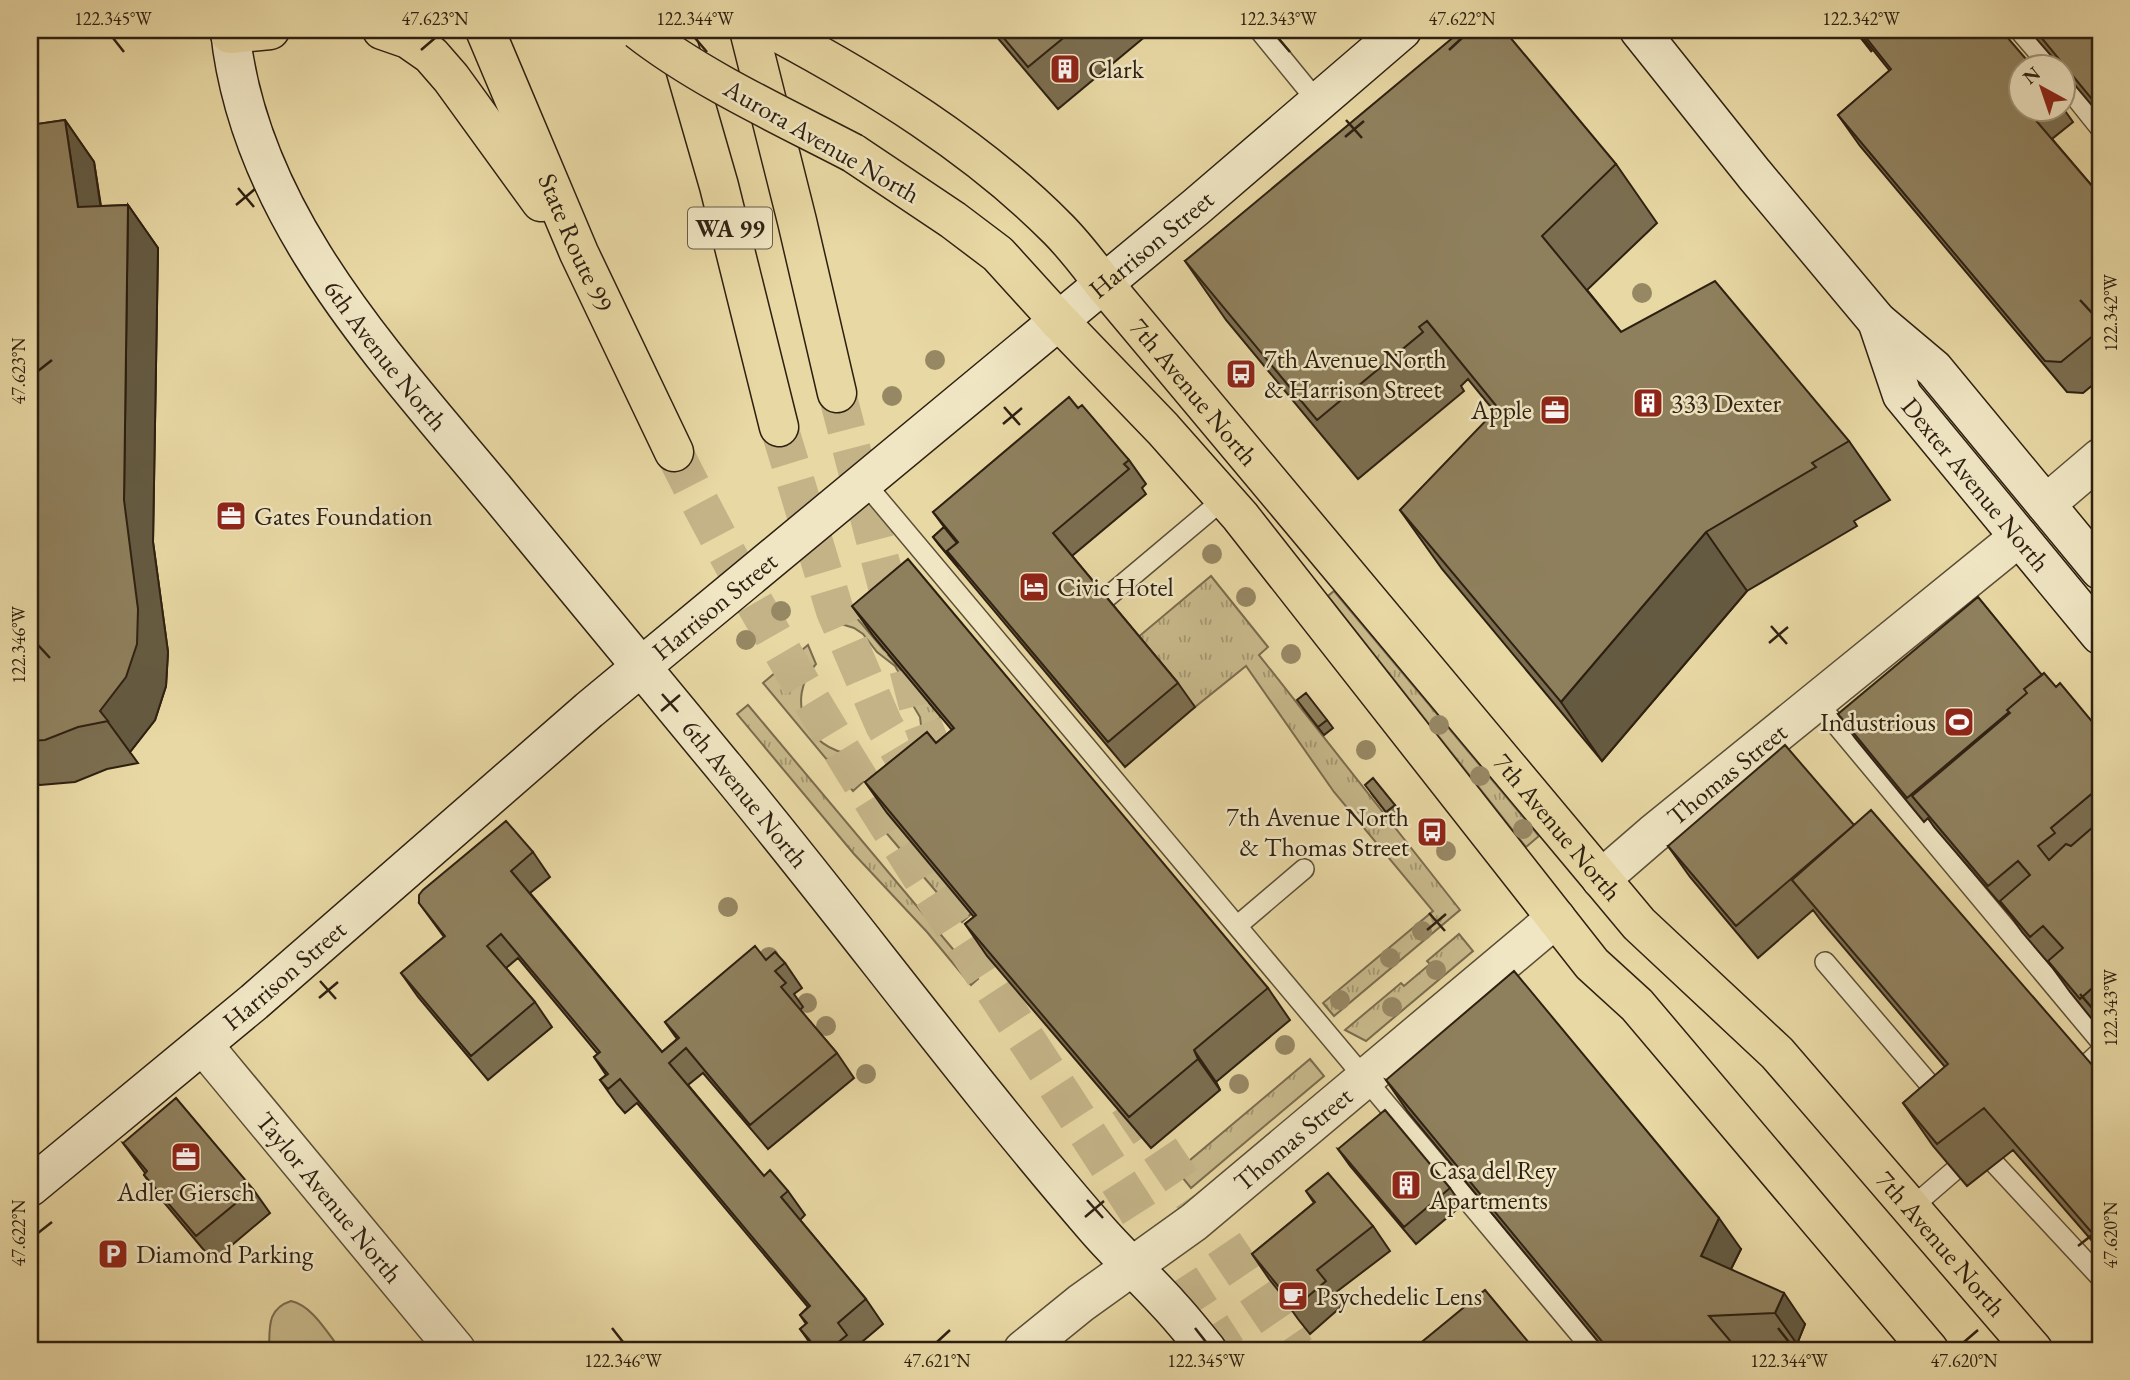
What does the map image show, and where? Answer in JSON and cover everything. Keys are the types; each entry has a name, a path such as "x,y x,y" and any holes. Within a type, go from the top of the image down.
{"main road":[{"path":"230,32 270,30"},
{"path":"382,30 408,39 431,55 451,78 579,253"},
{"name":"State Route 99","path":"485,30 579,253 674,452"},
{"name":"Aurora Avenue North","path":"638,30 690,65 853,153 954,220 998,254 1058,320"},
{"name":"WA 99","path":"674,30 719,186 779,427"},
{"path":"749,30 797,221 836,393"},
{"path":"773,30 880,91 970,154 1061,231 1103,283"},
{"name":"Harrison Street","path":"30,1187 202,1045 641,666 1196,207 1402,30"},
{"name":"Dexter Avenue North","path":"1639,30 1754,174 1877,321 1934,369 2100,570"},
{"name":"6th Avenue North","path":"230,32 235,67 248,120 267,171 291,219 357,323 813,873 883,968 1097,1230 1170,1306 1207,1350"},
{"name":"7th Avenue North","path":"1103,283 1639,925 1777,1054 2033,1350"},
{"name":"7th Avenue North","path":"1058,320 1225,498 1592,964 1637,1005 1929,1350"},
{"name":"Dexter Avenue North","path":"1877,321 1902,396 2100,635"},
{"path":"2046,504 2100,458"},
{"name":"Thomas Street","path":"1601,879 2019,537"},
{"name":"Thomas Street","path":"1023,1350 1081,1303 1194,1222 1365,1079 1428,1040 1556,918"},
{"name":"Taylor Avenue North","path":"202,1045 456,1350"}],"lane":[{"path":"1259,30 1317,101"},
{"path":"2019,30 2038,52"},
{"path":"2078,101 2100,128"},
{"path":"864,482 1027,664 1200,898 1365,1079 1593,1350"},
{"path":"1105,599 1225,498"},
{"path":"1817,702 2100,1041"},
{"path":"1234,933 1304,870"},
{"path":"1825,962 1952,1110"},
{"path":"1995,1164 2100,1277"},
{"path":"1910,1208 1955,1170"}],"green space":[{"path":"1211,576 1268,647 1259,655 1460,910 1334,1016 1323,1003 1433,911 1334,792 1246,666 1195,707 1137,638"},
{"path":"1334,591 1539,836 1526,847 1328,596"},
{"path":"850,610 941,717 922,733 920,717 895,666 877,652 863,634 835,622"},
{"path":"808,645 816,664 802,692 801,707 805,721 812,733 823,743 852,754 863,782 853,791 763,683"},
{"path":"748,705 978,979 971,985 927,932 854,854 737,714"},
{"path":"886,804 971,914 962,922 872,816"},
{"path":"1459,934 1473,951 1366,1041 1345,1030 1401,983 1404,986 1430,964 1427,961"},
{"path":"1310,1059 1324,1076 1191,1188 1177,1171"},
{"path":"291,1301 313,1314 341,1350 269,1350 273,1314"}],"building":[{"path":"997,30 1073,30 1028,67"},
{"name":"Apple","path":"1462,30 1504,30 1616,164 1542,236 1621,332 1715,281 1849,441 1812,463 1816,467 1706,532 1561,702 1400,510 1498,408 1427,321 1419,327 1423,332 1317,420 1185,261"},
{"path":"1860,30 2001,30 2020,52 2008,52 2008,122 2037,122 2098,193 2100,192 2100,330 2061,362 2045,361 1838,115 1891,69"},
{"path":"2035,30 2100,30 2100,109 2078,82 2078,52 2053,52"},
{"path":"65,120 78,207 128,205 124,500 138,609 137,644 126,677 100,711 108,721 78,727 45,740 30,741 30,125"},
{"name":"Civic Hotel","path":"1069,397 1078,408 1082,405 1129,460 1124,464 1129,469 1053,533 1178,683 1108,742 947,551 958,542 933,512"},
{"path":"944,527 957,543 947,551 958,567 933,537"},
{"path":"908,559 1268,988 1194,1050 1198,1059 1129,1117 965,924 976,915 865,782 927,732 936,743 954,728 852,606"},
{"name":"Industrious","path":"1978,597 2042,675 2024,689 2027,693 2007,710 2009,712 1907,798 1838,714"},
{"path":"2044,673 2056,687 2060,683 2100,731 2100,793 2098,795 2095,791 2051,828 2055,833 2038,846 2049,860 2066,844 2071,846 2100,821 2100,981 2080,999 2048,961 2063,948 2043,926 2030,937 2000,901 2030,875 2018,861 1988,886 1912,796 2010,713 2007,710 2027,693 2024,689"},
{"path":"1306,693 1327,720 1318,727 1297,700"},
{"path":"1785,745 1854,825 1736,926 1668,846"},
{"path":"1373,778 1395,805 1386,812 1365,785"},
{"path":"1871,810 2100,1074 2100,1242 1984,1108 1937,1144 1903,1103 1948,1064 1792,880"},
{"path":"506,821 533,852 511,871 662,1052 679,1038 665,1022 755,946 766,960 775,952 785,963 775,971 786,983 781,987 837,1053 750,1125 686,1048 669,1063 764,1176 770,1170 788,1191 781,1197 866,1299 838,1323 847,1335 829,1350 818,1350 800,1329 807,1323 800,1315 810,1306 620,1079 608,1089 600,1080 608,1074 594,1057 600,1052 501,934 487,946 535,1002 471,1056 401,973 445,936 419,903 419,895"},
{"path":"1514,971 1719,1218 1701,1256 1784,1293 1775,1313 1709,1316 1738,1350 1609,1350 1386,1080"},
{"path":"176,1098 253,1189 196,1236 144,1175 147,1171 123,1143"},
{"name":"Casa del Rey Apartments","path":"1385,1110 1450,1188 1404,1227 1338,1149"},
{"path":"1328,1173 1373,1226 1317,1270 1326,1281 1293,1309 1281,1295 1283,1292 1252,1254 1315,1202 1306,1191"},
{"path":"1485,1290 1535,1350 1412,1350"}],"tunnel":[{"path":"837,393 922,722 945,783"},
{"path":"779,427 835,611 884,725 927,797"},
{"path":"674,452 751,597 834,738 1227,1350"},
{"path":"1128,1102 1296,1350"}],"place":[{"name":"Clark","path":"1065,69"},
{"name":"7th Avenue North & Harrison Street","path":"1241,374"},
{"name":"333 Dexter","path":"1648,403"},
{"name":"Apple","path":"1555,410"},
{"name":"Gates Foundation","path":"231,516"},
{"name":"Civic Hotel","path":"1034,587"},
{"name":"Industrious","path":"1959,722"},
{"name":"7th Avenue North & Thomas Street","path":"1432,832"},
{"name":"Adler Giersch","path":"186,1157"},
{"name":"Casa del Rey Apartments","path":"1406,1185"},
{"name":"Diamond Parking","path":"113,1254"},
{"name":"Psychedelic Lens","path":"1293,1296"}]}
